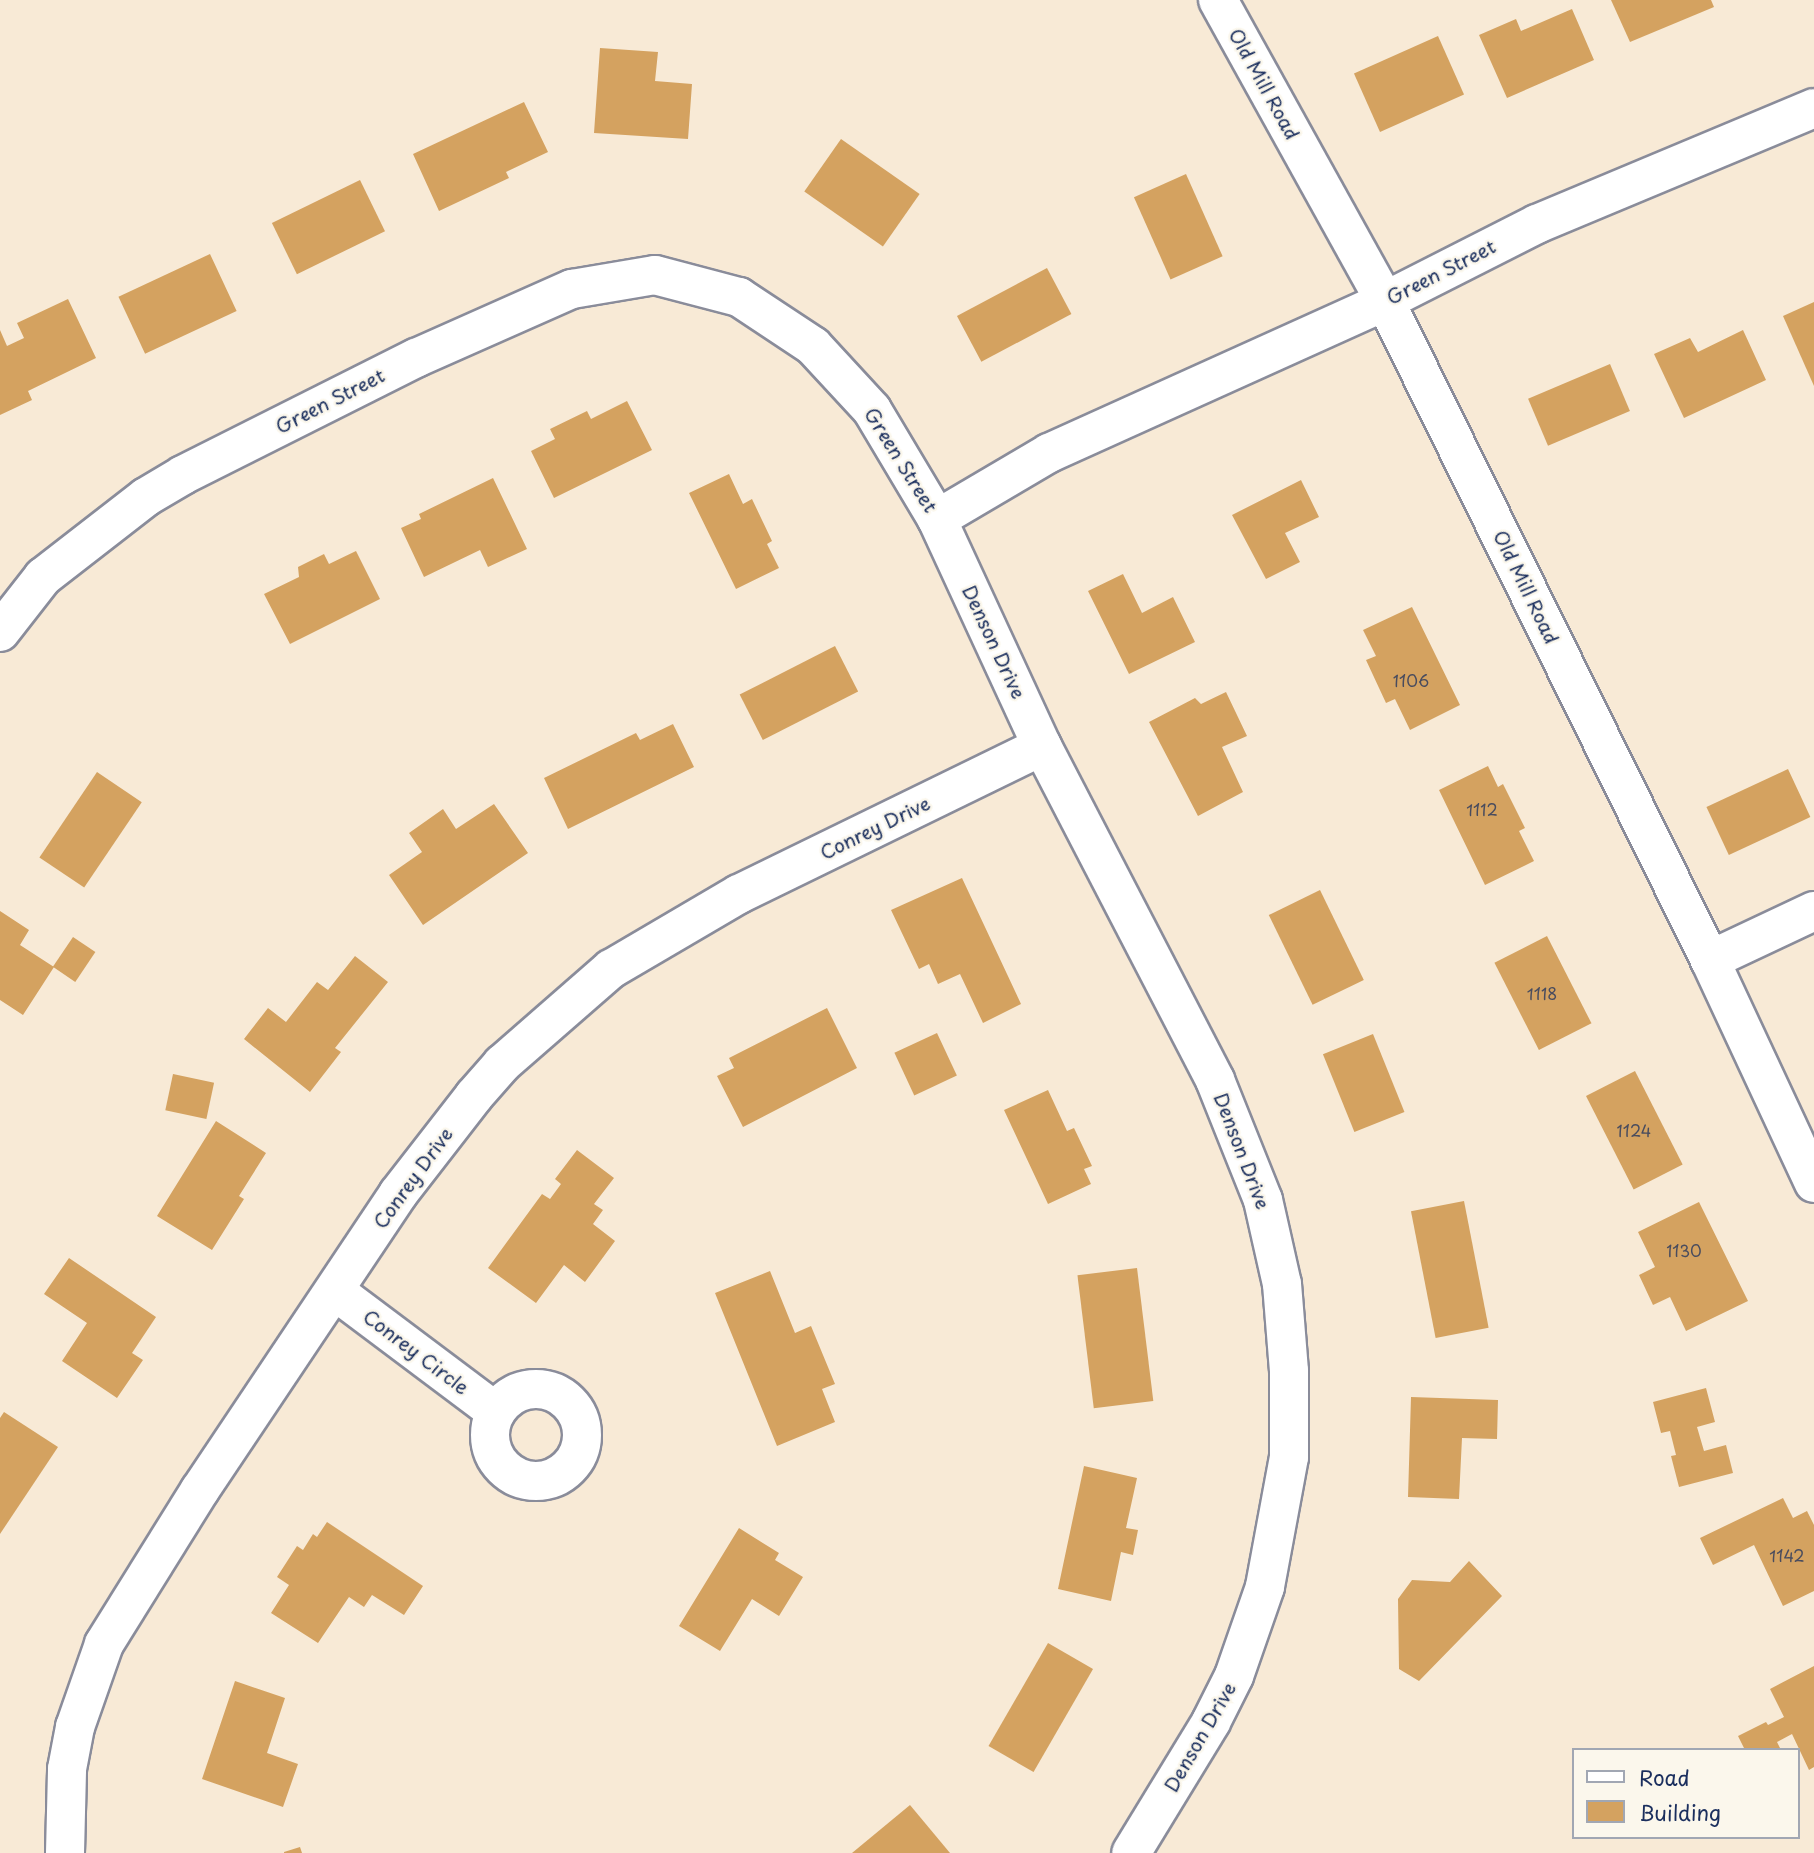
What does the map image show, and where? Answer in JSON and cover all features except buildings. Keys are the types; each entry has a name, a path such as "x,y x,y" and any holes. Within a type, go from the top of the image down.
{"street":[{"name":"Old Mill Road","path":"1218,0 1385,300 1710,960 1814,1183"},
{"name":"Green Street","path":"0,632 43,578 146,497 183,475 416,358 572,289 655,275 739,297 813,346 872,410 937,519 1049,453 1385,300 1537,224 1814,108"},
{"name":"Denson Drive","path":"937,519 1042,746 1215,1080 1263,1200 1282,1284 1289,1371 1289,1457 1265,1587 1234,1676 1211,1722 1131,1853"},
{"name":"Conrey Drive","path":"65,1853 67,1769 75,1727 104,1644 200,1490 335,1292 398,1194 502,1064 611,969 739,894 1042,746"},
{"path":"1710,960 1814,911"},
{"name":"Conrey Circle","path":"335,1292 496,1412"}]}
